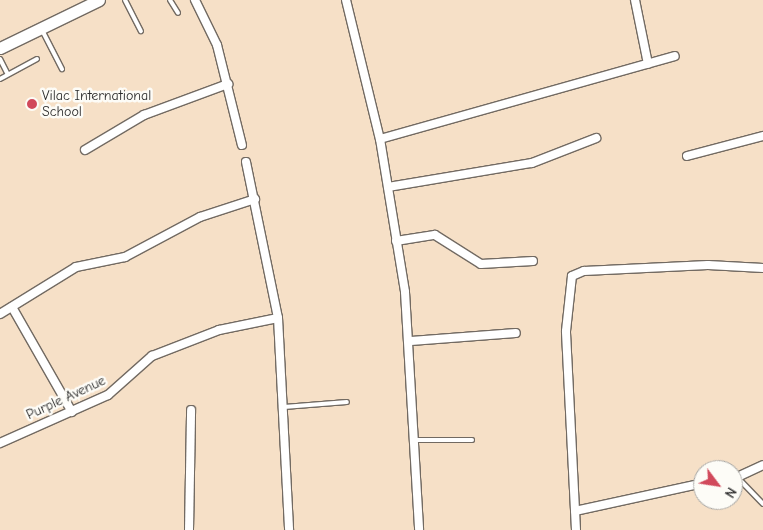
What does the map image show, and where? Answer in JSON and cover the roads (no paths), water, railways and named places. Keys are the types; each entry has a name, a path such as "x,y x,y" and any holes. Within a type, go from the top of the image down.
{"street":[{"path":"0,48 99,0"},
{"path":"195,0 217,45 242,145"},
{"path":"346,0 380,140 411,341 417,440 419,530"},
{"path":"634,0 648,64"},
{"path":"380,140 675,56"},
{"path":"85,150 144,115 228,84"},
{"path":"686,156 763,136"},
{"path":"388,187 532,163 596,138"},
{"path":"246,162 278,318 289,530"},
{"path":"0,314 76,267 125,257 200,217 255,199"},
{"path":"396,241 435,235 481,264 533,261"},
{"path":"576,530 566,331 572,276 584,271 708,265 763,268"},
{"path":"12,307 72,412"},
{"name":"Purple Avenue","path":"0,443 108,395 152,356 219,330 278,318"},
{"path":"411,341 516,333"},
{"path":"189,530 191,410"},
{"path":"743,475 763,465"},
{"path":"575,511 693,485"}],"lane":[{"path":"125,0 141,31"},
{"path":"170,0 178,13"},
{"path":"42,28 62,69"},
{"path":"0,59 7,73"},
{"path":"0,80 7,73 37,59"},
{"path":"284,407 346,402"},
{"path":"417,440 472,440"},
{"path":"743,485 763,504"}],"place":[{"name":"Vilac International School","path":"32,104"}]}
